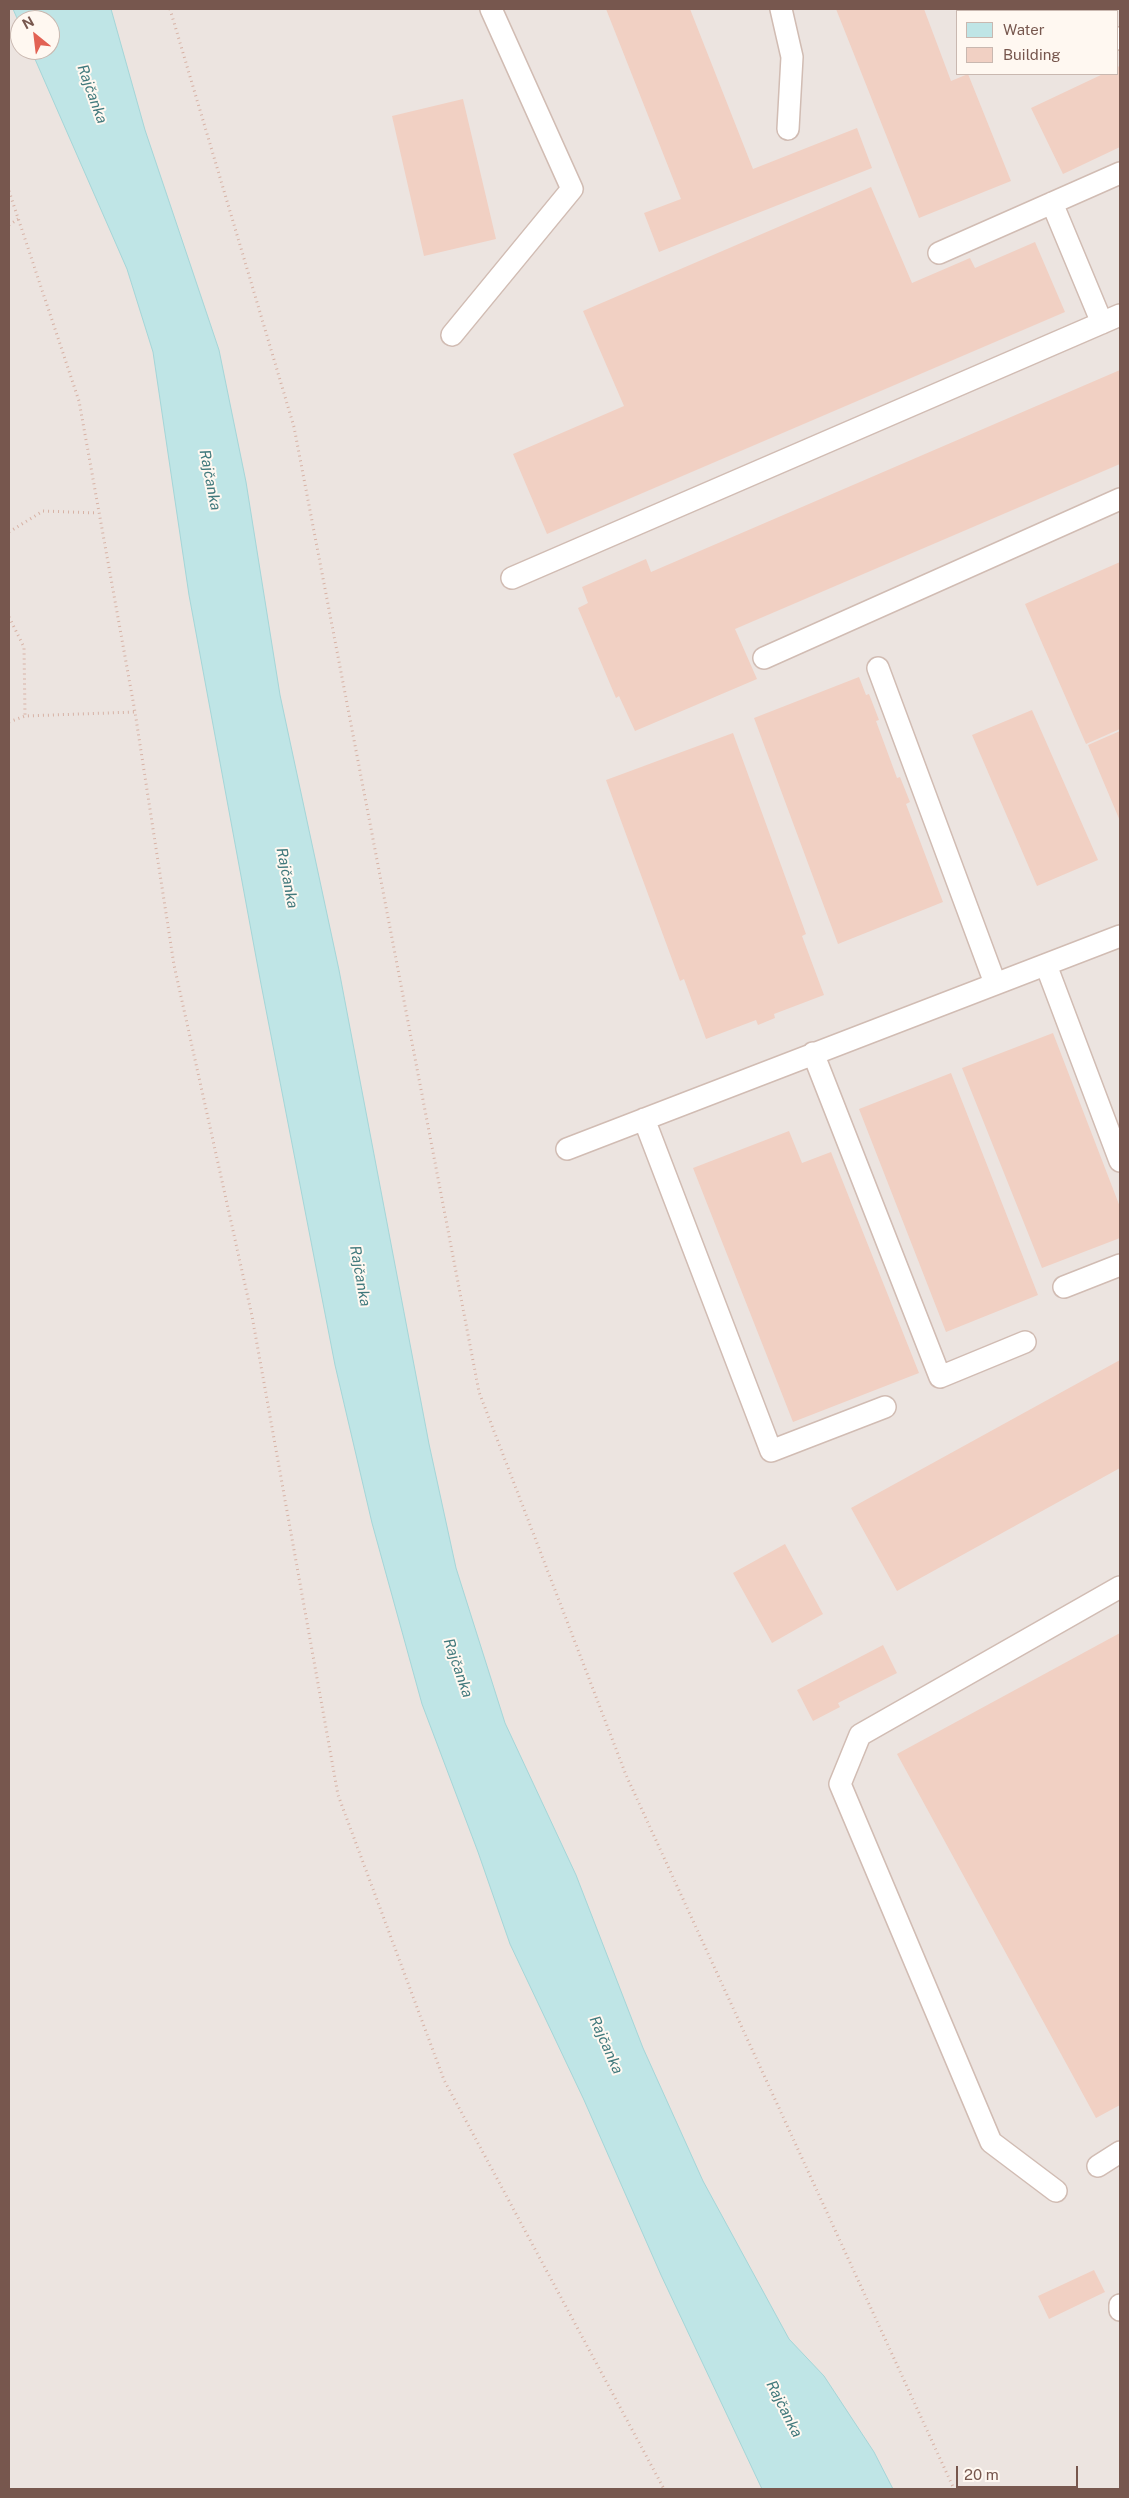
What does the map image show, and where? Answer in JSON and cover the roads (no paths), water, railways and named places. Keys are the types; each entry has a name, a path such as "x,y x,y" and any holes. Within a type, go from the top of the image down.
{"lane":[{"path":"452,335 572,188 491,9"},
{"path":"781,9 792,57 788,129"},
{"path":"938,253 1120,173"},
{"path":"512,578 1111,319 1052,203"},
{"path":"764,658 1120,499"},
{"path":"878,668 996,983"},
{"path":"567,1149 1120,936"},
{"path":"1046,965 1120,1161"},
{"path":"813,1053 940,1377 1025,1342"},
{"path":"644,1119 771,1451 885,1407"},
{"path":"1064,1287 1120,1265"},
{"path":"1056,2191 991,2142 840,1784 860,1734 1120,1587"},
{"path":"1098,2166 1120,2152"},
{"path":"1120,2305 1120,2310"}],"water":[{"name":"Rajčanka","path":"111,9 145,130 219,350 246,482 280,695 339,970 429,1444 456,1568 505,1723 576,1875 643,2048 703,2181 789,2339 824,2376 874,2452 893,2489 762,2489 661,2275 584,2100 510,1944 478,1852 422,1704 372,1523 335,1365 261,984 189,595 153,352 127,269 35,60 60,60 60,10 13,10"}]}
